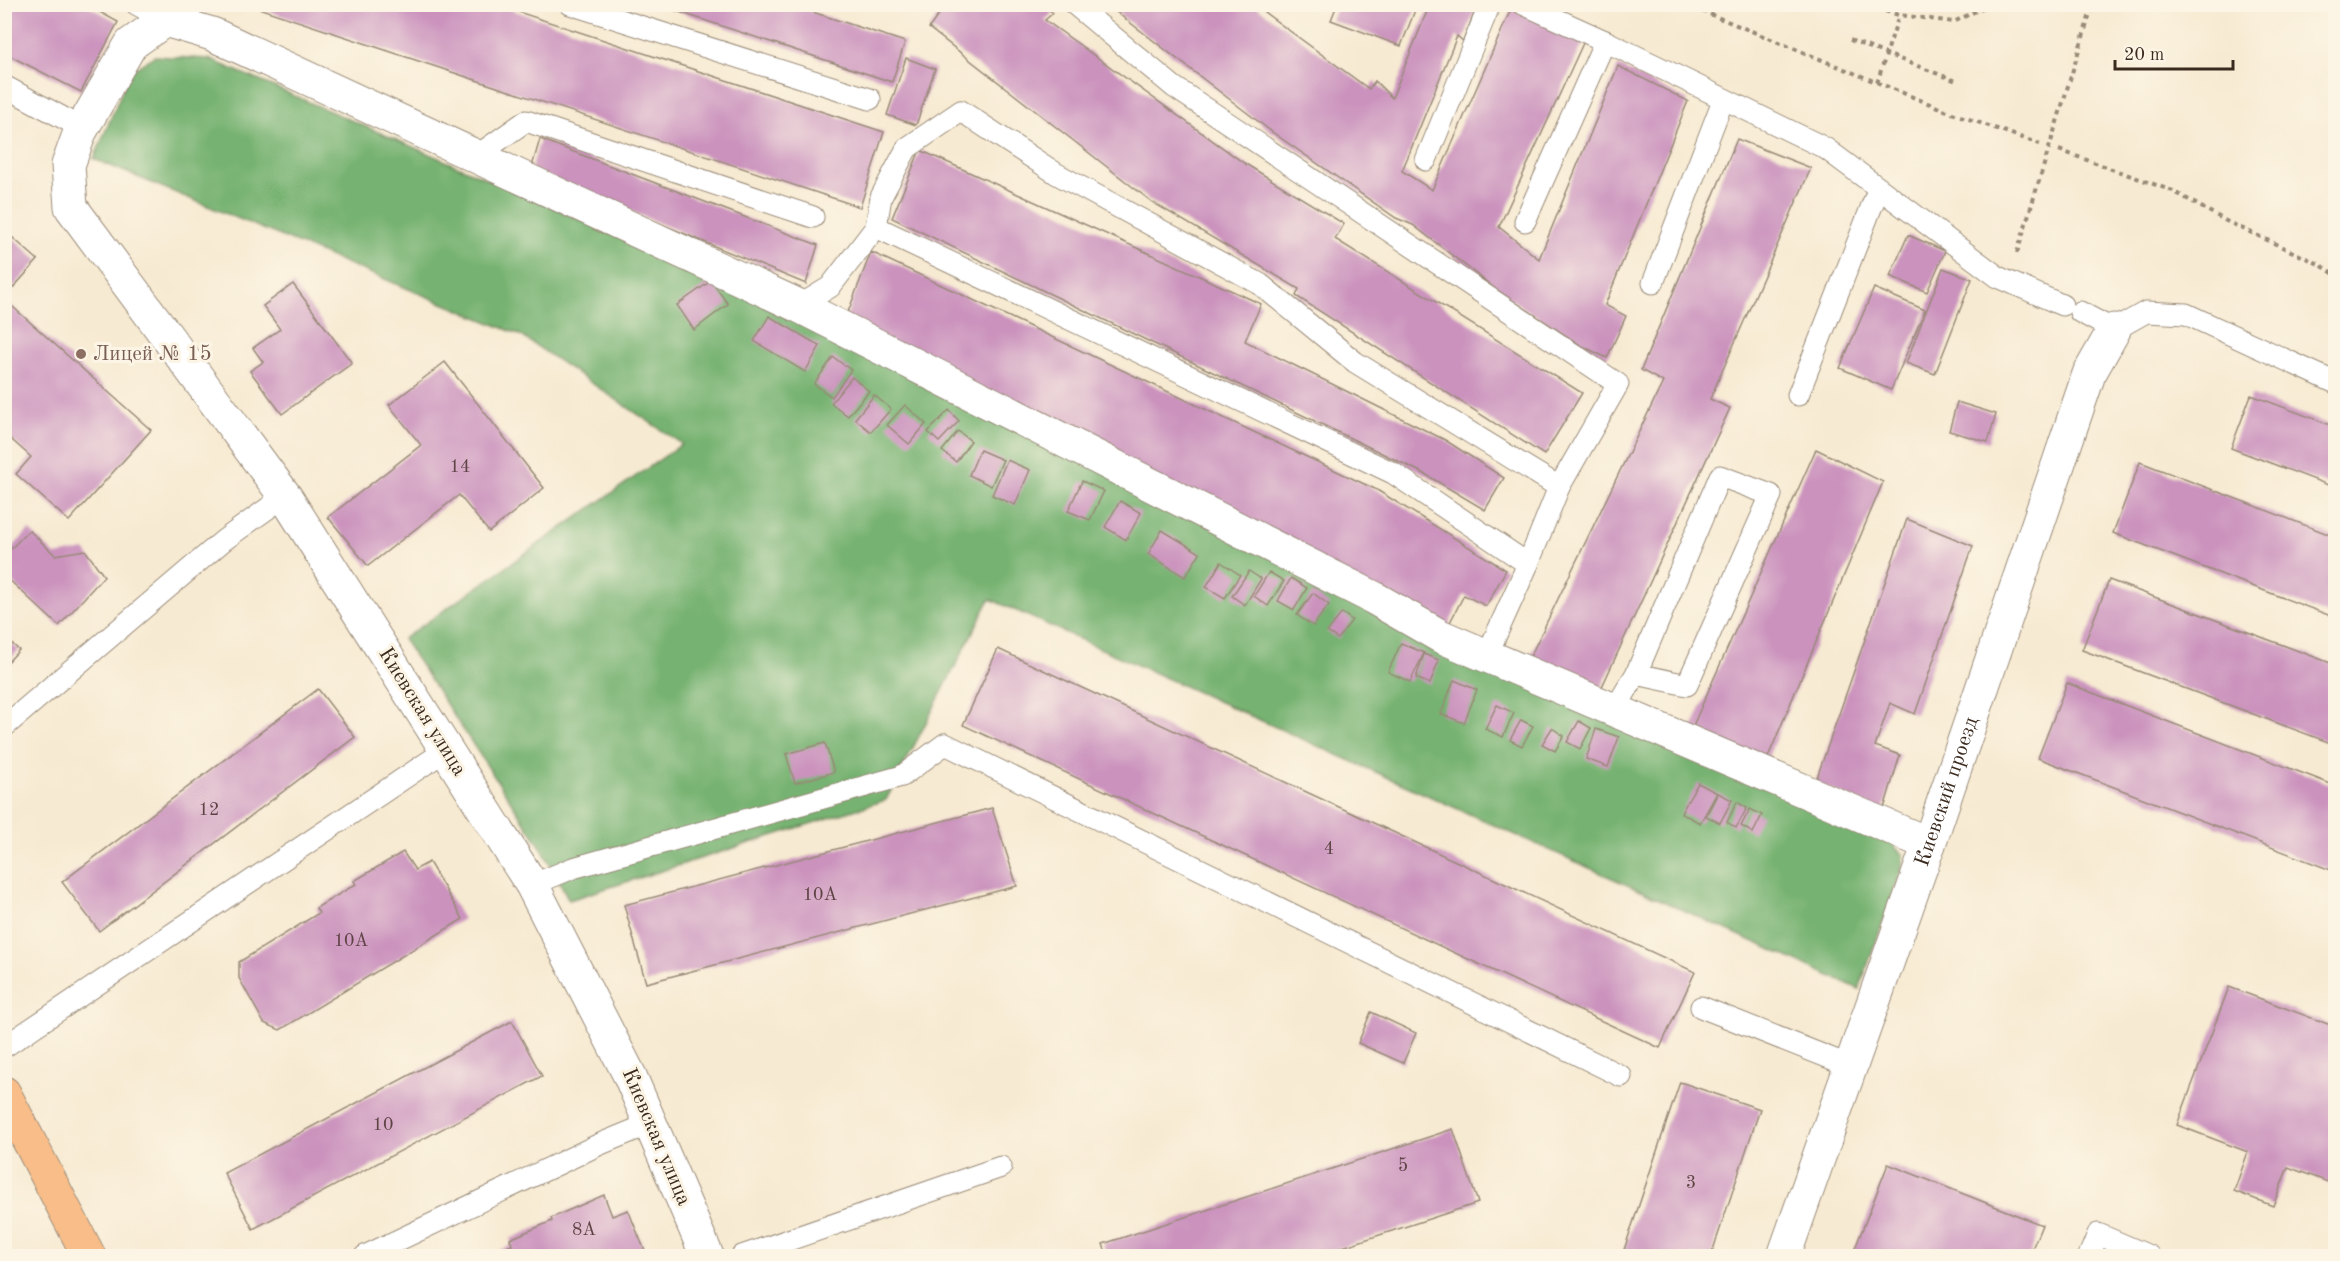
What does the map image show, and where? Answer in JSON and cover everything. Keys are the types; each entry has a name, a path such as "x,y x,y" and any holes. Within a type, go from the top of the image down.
{"main road":[{"path":"4,1093 89,1257"}],"street":[{"path":"80,132 132,44 171,12 212,34 799,306 1374,598 1440,636 1929,844"},
{"name":"Киевская улица","path":"80,132 68,165 71,207 285,496 532,885 630,1076 707,1257"},
{"name":"Киевский проезд","path":"1784,1257 1929,844 2089,374 2114,330"}],"lane":[{"path":"136,4 171,12"},
{"path":"570,4 870,99"},
{"path":"1074,4 1174,87 1618,384 1559,487 1528,564 1487,655"},
{"path":"1426,160 1490,4"},
{"path":"1523,4 1605,40 1722,100 1825,148 1878,190 1998,277 2114,330 2146,312 2186,314 2336,383"},
{"path":"1525,221 1605,40"},
{"path":"4,86 69,121 80,132"},
{"path":"1653,283 1722,100"},
{"path":"799,306 830,287 876,226 881,197 907,148 961,111 1057,174 1260,284 1355,362 1559,487"},
{"path":"475,157 526,121 813,217"},
{"path":"1798,395 1878,190"},
{"path":"876,226 1393,473 1528,564"},
{"path":"1615,709 1636,674 1720,476 1771,495 1687,685 1636,674"},
{"path":"4,727 224,540 285,496"},
{"path":"532,885 573,868 902,776 945,744 1621,1076"},
{"path":"4,1047 446,750"},
{"path":"1701,1007 1850,1066"},
{"path":"365,1257 598,1145 649,1124"},
{"path":"742,1257 1000,1167"},
{"path":"2089,1257 2098,1234 2149,1257"}],"path":[{"path":"1685,4 1952,113 2040,144"},
{"path":"1859,4 1899,15 1954,22 1990,4"},
{"path":"2017,253 2093,4"},
{"path":"1877,83 1899,15"},
{"path":"1850,40 1959,82"},
{"path":"2059,150 2173,191 2226,220 2319,264 2336,275"}],"green space":[{"path":"154,56 209,59 703,272 1890,842 1903,855 1902,869 1859,989 990,599 886,800 569,900 541,847 403,639 682,444 520,335 94,159 130,72"}],"building":[{"path":"4,4 85,4 118,22 81,92 4,53"},
{"path":"246,4 494,4 884,132 860,207"},
{"path":"655,4 788,4 905,42 892,82"},
{"path":"915,4 1042,4 1053,13 1045,20 1244,163 1344,224 1335,239 1582,393 1544,455 1296,296 1299,289 1152,202 929,28 939,14"},
{"path":"1106,4 1253,4 1369,89 1375,81 1392,98 1430,4 1478,4 1463,41 1457,36 1402,171 1432,190 1511,9 1584,41 1499,227 1539,259 1618,66 1688,101 1605,305 1626,316 1607,358 1580,345 1497,290 1413,225 1396,218 1272,132"},
{"path":"1337,5 1417,5 1401,46 1331,20"},
{"path":"906,58 935,69 916,125 887,115"},
{"path":"540,139 818,245 806,284 531,170"},
{"path":"1737,139 1811,168 1710,399 1730,408 1600,691 1528,661 1663,382 1641,370"},
{"path":"920,150 1261,304 1245,341 1445,440 1504,478 1485,510 1423,473 892,218"},
{"path":"4,230 38,260 4,298"},
{"path":"1908,235 1945,251 1927,292 1890,276"},
{"path":"871,252 1377,490 1506,570 1486,606 1464,595 1447,628 845,320"},
{"path":"1943,268 1972,279 1935,374 1906,363"},
{"path":"711,281 728,304 694,330 677,305"},
{"path":"293,284 352,363 282,414 250,371 263,362 253,348 280,329 263,306"},
{"path":"1874,288 1925,310 1891,390 1840,368"},
{"path":"4,299 151,430 69,521 16,474 31,457 4,433"},
{"path":"769,316 820,346 805,372 754,341"},
{"path":"833,357 851,370 832,397 814,384"},
{"path":"445,362 544,488 489,532 459,495 368,566 328,517 421,445 389,405"},
{"path":"852,377 869,391 848,416 831,403"},
{"path":"874,395 891,409 871,432 855,419"},
{"path":"2251,395 2336,427 2336,488 2231,448"},
{"path":"1957,402 1996,414 1988,442 1949,431"},
{"path":"905,405 926,424 909,444 887,425"},
{"path":"949,410 959,421 939,442 928,432"},
{"path":"958,431 971,441 956,462 942,451"},
{"path":"1816,449 1883,482 1766,762 1691,730"},
{"path":"980,450 1003,460 991,486 969,475"},
{"path":"1007,460 1030,470 1015,505 992,495"},
{"path":"2140,462 2336,537 2336,618 2113,533"},
{"path":"1082,481 1104,491 1090,520 1068,511"},
{"path":"1120,501 1141,513 1126,540 1105,527"},
{"path":"1907,519 1973,546 1915,714 1890,703 1875,746 1900,755 1883,812 1815,783"},
{"path":"29,530 55,555 85,550 104,576 59,626 4,575 4,556"},
{"path":"1162,530 1200,553 1185,577 1148,554"},
{"path":"1221,562 1240,575 1225,598 1206,587"},
{"path":"1249,571 1261,579 1245,605 1232,596"},
{"path":"1269,572 1284,581 1268,606 1254,596"},
{"path":"1291,578 1307,588 1294,610 1278,601"},
{"path":"2109,580 2336,665 2336,745 2082,650"},
{"path":"1313,593 1329,605 1313,626 1297,615"},
{"path":"1342,613 1352,620 1338,639 1327,632"},
{"path":"4,637 19,650 4,666"},
{"path":"1401,643 1424,653 1410,682 1388,672"},
{"path":"998,649 1695,972 1660,1048 963,725"},
{"path":"1424,654 1439,660 1430,684 1416,678"},
{"path":"1454,680 1477,690 1464,723 1441,714"},
{"path":"2067,683 2336,786 2336,872 2038,758"},
{"path":"318,689 355,737 99,931 62,882"},
{"path":"1497,705 1514,713 1503,737 1485,729"},
{"path":"1521,720 1533,726 1522,746 1510,740"},
{"path":"1579,721 1591,728 1580,749 1567,742"},
{"path":"1552,728 1564,736 1555,751 1542,744"},
{"path":"1596,729 1619,737 1608,767 1586,759"},
{"path":"825,743 834,772 795,783 786,754"},
{"path":"1698,783 1717,793 1700,823 1681,813"},
{"path":"1718,793 1732,800 1720,823 1706,816"},
{"path":"1737,802 1747,808 1736,828 1727,822"},
{"path":"992,808 1017,886 646,983 624,905"},
{"path":"1750,809 1762,815 1753,833 1741,826"},
{"path":"403,852 415,870 429,862 463,919 280,1030 264,1023 239,978 239,962 319,913 316,908 356,884 354,881"},
{"path":"2229,987 2336,1027 2336,1185 2288,1167 2273,1206 2234,1191 2248,1152 2177,1125"},
{"path":"1371,1012 1416,1033 1403,1063 1358,1043"},
{"path":"512,1021 542,1076 253,1229 224,1173"},
{"path":"1680,1082 1760,1109 1711,1256 1622,1256"},
{"path":"1453,1129 1478,1203 1315,1256 1107,1256 1103,1244"},
{"path":"1888,1164 2042,1225 2029,1256 1852,1256"},
{"path":"604,1195 612,1216 628,1210 647,1256 486,1256 512,1245 510,1239"}],"place":[{"name":"Лицей № 15","path":"81,354"}]}
